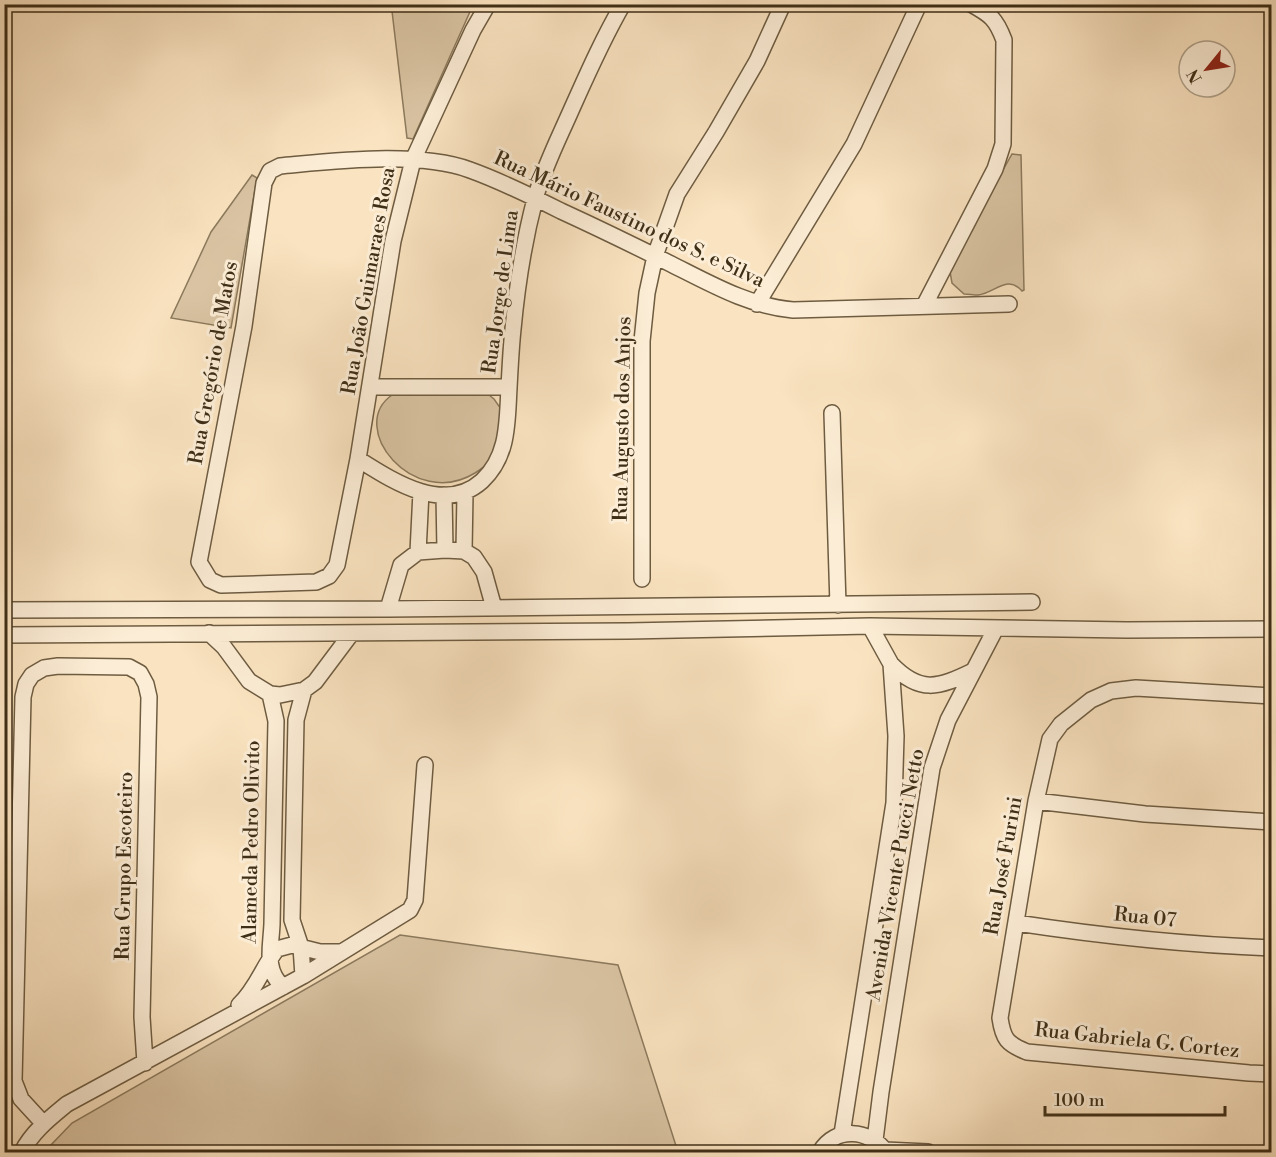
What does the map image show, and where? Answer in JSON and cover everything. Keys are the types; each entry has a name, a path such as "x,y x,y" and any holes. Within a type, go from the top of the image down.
{"street":[{"name":"Rua João Guimaraes Rosa","path":"329,576 337,565 358,459 393,241 413,160 473,30 488,4"},
{"name":"Rua Jorge de Lima","path":"465,493 482,480 496,464 507,428 508,387 518,294 535,198 603,39 623,4"},
{"name":"Rua Augusto dos Anjos","path":"642,579 642,341 647,293 655,256 677,194 757,61 783,4"},
{"path":"757,304 854,144 919,4"},
{"path":"924,306 995,169 1004,144 1004,40 999,25 990,14 972,4"},
{"name":"Rua Mário Faustino dos S. e Silva","path":"270,171 280,166 361,159 413,160 469,169 535,198 738,297 774,309 1009,304"},
{"name":"Rua Gregório de Matos","path":"270,171 264,183 244,326 199,562 210,580 221,585 316,582 329,576"},
{"path":"370,387 508,387"},
{"path":"832,413 838,605"},
{"path":"358,459 386,477 420,492 444,495 465,493 464,551"},
{"path":"418,552 420,492"},
{"path":"444,495 445,550"},
{"path":"388,609 401,565 418,552 445,550 464,551 474,557 484,572 494,608"},
{"path":"959,627 974,619 982,602"},
{"path":"982,602 996,628"},
{"path":"4,610 388,609 1032,602"},
{"path":"628,607 628,631"},
{"path":"165,610 165,634"},
{"path":"4,635 351,634 870,626 1127,630 1272,629"},
{"name":"Avenida Vicente Pucci Netto","path":"842,1134 894,803 896,736 891,664 870,626"},
{"name":"Avenida Vicente Pucci Netto","path":"882,1148 881,1092 932,768 948,720 996,628"},
{"path":"209,633 232,657 249,681 270,694 291,694 304,690 323,673 351,634"},
{"path":"891,664 903,676 926,686 952,681 973,671"},
{"name":"Rua Grupo Escoteiro","path":"44,1123 21,1099 14,1081 23,697 26,684 32,675 44,668 58,666 129,667 140,673 146,684 149,697 142,1017 145,1063"},
{"name":"Rua José Furini","path":"1003,1036 1000,1018 1035,801 1050,739 1060,724 1091,699 1111,691 1128,689 1272,696"},
{"path":"303,976 301,947 292,920 296,720 304,690"},
{"name":"Alameda Pedro Olivito","path":"270,694 276,721 273,924 270,958 274,979 283,987"},
{"path":"22,1152 44,1123 68,1104 303,976 410,910 415,900 425,765"},
{"path":"1035,801 1144,814 1272,822"},
{"name":"Rua 07","path":"1016,923 1204,946 1272,948"},
{"path":"228,1015 256,986 277,949 285,945 320,952 339,952"},
{"name":"Rua Gabriela G. Cortez","path":"1003,1036 1013,1047 1027,1052 1272,1074"},
{"path":"820,1152 831,1140 842,1134 854,1133 865,1135 882,1148 928,1152"}],"shaded area":[{"path":"409,5 473,5 413,139 407,138 392,11"},
{"path":"1012,154 1021,155 1024,290 1006,284 984,294 964,294 952,283 949,266"},
{"path":"252,175 257,178 231,328 171,318 211,232"},
{"path":"484,391 501,409 499,435 494,457 475,473 452,482 429,481 409,473 393,460 382,444 377,426 380,409 392,395"},
{"path":"400,935 618,965 678,1152 47,1152 72,1123"}]}
